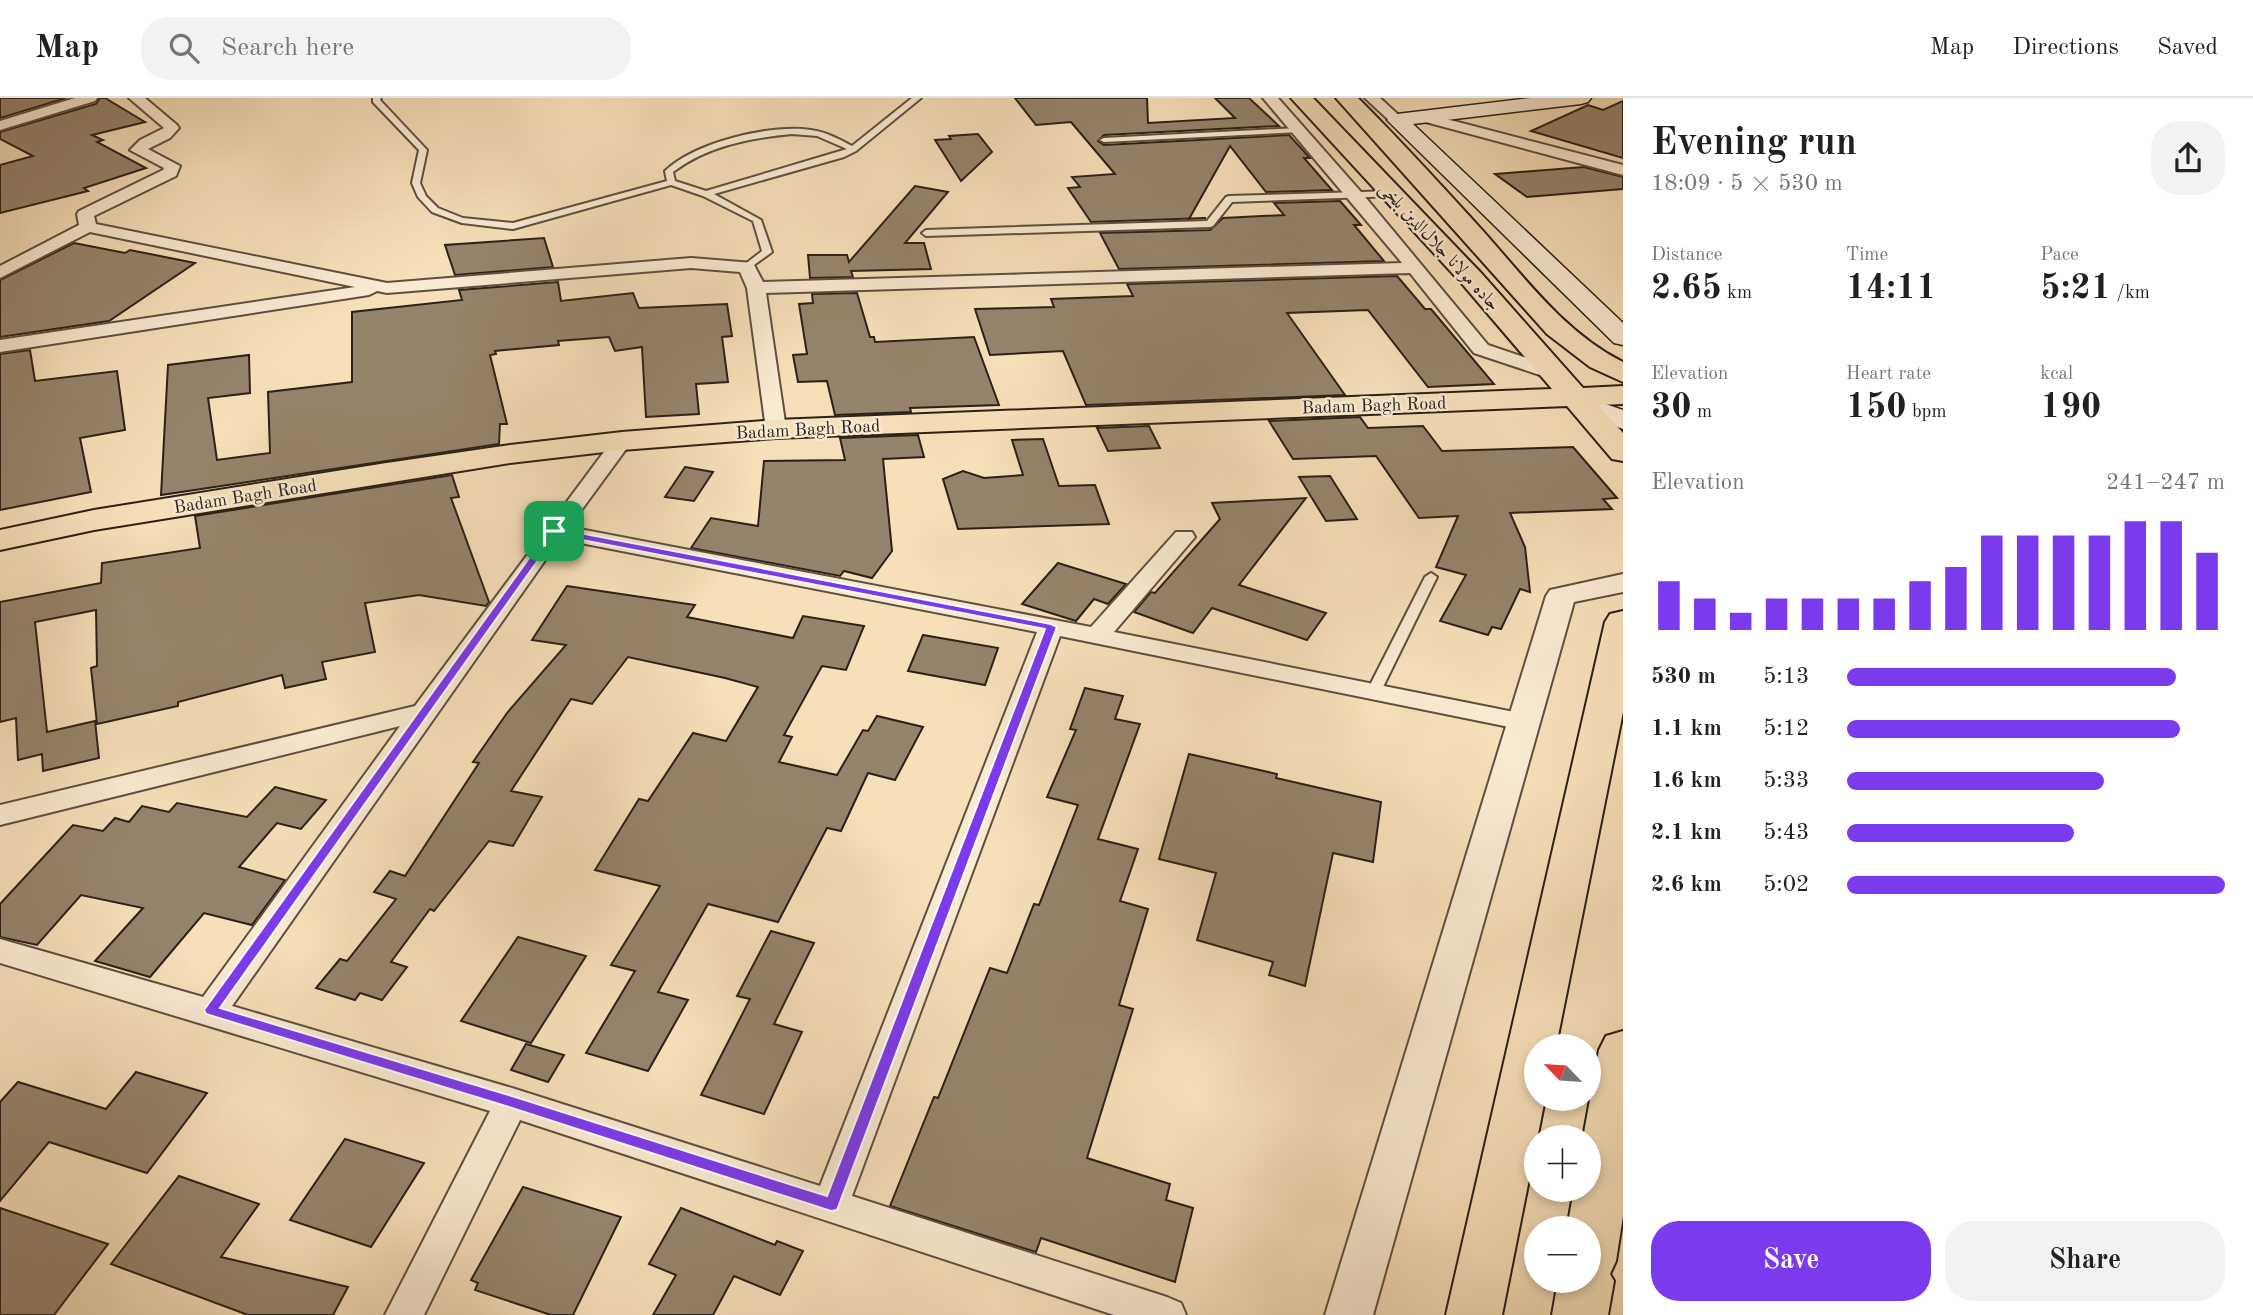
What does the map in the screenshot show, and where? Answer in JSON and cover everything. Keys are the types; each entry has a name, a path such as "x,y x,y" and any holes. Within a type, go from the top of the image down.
{"main road":[{"name":"جاده مولانا جلال‌الدین بلخی","path":"1301,98 1393,194 1623,452"},
{"name":"جاده مولانا جلال‌الدین بلخی","path":"1346,98 1427,183 1525,295 1579,347 1607,366 1623,373"},
{"path":"1397,120 1581,98"},
{"path":"1397,120 1623,337"},
{"name":"Badam Bagh Road","path":"0,540 94,520 366,476 510,454 622,441 776,429 1579,401 1623,395"},
{"path":"1579,401 1623,420"},
{"path":"1474,1315 1623,622"},
{"path":"1596,1216 1623,1050"},
{"path":"1580,1315 1584,1293"}],"street":[{"path":"0,126 90,98"},
{"path":"88,227 85,214 170,173 172,166 138,149 141,145 169,133 172,128 136,98"},
{"path":"1270,98 1355,195 1481,349 1555,374"},
{"path":"1372,98 1397,120"},
{"path":"1427,118 1623,170"},
{"path":"0,273 88,227 387,288"},
{"path":"0,346 387,288 691,263 747,267 755,288 776,429"},
{"path":"755,288 1415,268"},
{"path":"211,1010 554,531 622,441"},
{"path":"554,531 1524,722"},
{"path":"1097,636 1184,537"},
{"path":"1349,1315 1561,596 1623,583"},
{"path":"831,1205 1051,627"},
{"path":"0,815 427,710"},
{"path":"0,950 211,1010 512,1102 1167,1315"},
{"path":"404,1315 512,1102"}],"lane":[{"path":"377,98 423,150 416,183 422,197 435,210 462,220 513,226 671,182 706,194 757,220 767,252 747,267"},
{"path":"706,194 841,155 853,149 917,98"},
{"path":"1104,141 1298,130"},
{"path":"671,182 669,171 678,162 699,153 761,136 809,132 853,149"},
{"path":"926,233 1210,224 1229,199 1393,194"},
{"path":"1374,691 1430,577"}],"building":[{"path":"0,98 66,98 0,118"},
{"path":"100,98 105,98 145,122 92,135 103,140 97,142 146,168 84,188 88,191 0,213 0,165 33,156 0,139 0,132 96,104"},
{"path":"1015,98 1147,98 1148,123 1235,118 1215,98 1249,98 1279,126 1104,135 1098,141 1104,145 1289,135 1310,158 1304,158 1332,190 1266,192 1230,146 1189,219 1091,222 1068,188 1080,187 1072,177 1115,174 1071,122 1036,125"},
{"path":"1623,101 1623,158 1531,131 1588,105 1603,110"},
{"path":"978,134 992,152 961,181 935,140"},
{"path":"1584,167 1623,177 1623,189 1527,197 1495,174"},
{"path":"915,186 948,192 905,243 924,243 931,269 851,271 853,277 810,278 808,255 847,255 849,262"},
{"path":"1340,201 1361,225 1354,225 1384,261 1119,269 1100,233 1210,230 1223,218 1284,215 1274,203"},
{"path":"544,238 553,267 455,275 445,245"},
{"path":"74,243 125,253 130,250 195,263 109,321 0,337 0,280"},
{"path":"1397,276 1425,309 1431,309 1494,384 1428,387 1368,310 1287,313 1345,395 1086,405 1063,351 990,355 975,309 1054,307 1051,299 1133,296 1127,284"},
{"path":"558,282 561,301 633,293 639,308 727,304 732,336 722,337 728,382 696,384 699,414 646,417 642,347 615,351 609,337 558,341 559,345 495,351 496,354 490,355 507,424 500,424 499,444 161,495 168,365 249,355 250,393 208,398 217,460 270,453 268,392 352,382 352,312 462,300 459,290"},
{"path":"857,293 870,337 874,337 875,342 974,337 999,405 910,408 911,412 835,415 827,381 798,382 793,355 807,354 799,304 813,303 812,294"},
{"path":"30,350 35,381 117,371 125,430 80,438 91,492 0,510 0,354"},
{"path":"1360,417 1368,428 1423,426 1442,451 1573,447 1617,498 1603,499 1612,509 1510,513 1525,547 1530,592 1520,589 1501,629 1492,627 1488,635 1440,621 1466,575 1436,567 1458,516 1419,518 1376,456 1293,459 1269,421"},
{"path":"1149,426 1160,448 1108,451 1097,428"},
{"path":"918,435 924,457 883,459 892,551 872,578 844,571 840,576 691,548 711,518 758,526 764,461 845,460 840,438"},
{"path":"1043,439 1059,486 1095,485 1109,524 958,529 943,479 963,471 984,478 1023,475 1012,440"},
{"path":"685,467 713,472 694,501 665,497"},
{"path":"452,475 459,497 451,498 489,602 486,606 419,595 365,603 375,652 322,662 326,679 285,688 282,675 178,702 178,706 97,724 91,668 97,666 96,610 35,622 47,732 95,721 99,758 43,771 42,754 18,760 16,718 0,722 0,602 101,583 102,563 200,548 195,516"},
{"path":"1330,476 1357,519 1326,521 1299,477"},
{"path":"1306,498 1239,585 1326,613 1307,640 1212,608 1193,633 1134,612 1151,592 1155,593 1220,519 1212,503"},
{"path":"1058,563 1126,584 1108,604 1094,599 1076,621 1022,604"},
{"path":"567,586 695,605 687,617 793,638 803,616 864,626 846,670 822,666 784,735 792,737 779,762 837,775 863,730 868,731 877,716 923,727 895,780 868,773 841,831 827,828 778,922 708,904 658,992 688,1000 648,1071 586,1053 635,971 611,965 660,886 595,870 639,799 648,801 693,733 726,741 758,687 725,678 628,657 592,704 571,699 511,791 542,797 513,846 489,841 434,911 430,909 391,962 407,967 382,1000 360,993 355,1000 316,988 340,959 347,961 396,899 374,892 390,871 405,876 479,763 473,762 507,713 566,645 532,640"},
{"path":"923,635 998,648 985,685 908,671"},
{"path":"1085,688 1123,696 1115,719 1140,724 1098,839 1138,849 1120,901 1148,909 1119,1005 1133,1009 1087,1158 1170,1184 1166,1200 1193,1208 1175,1282 1041,1238 1036,1252 890,1206 934,1097 938,1098 990,968 1007,973 1034,904 1039,905 1078,805 1047,797 1076,730 1070,729"},
{"path":"1189,754 1277,774 1276,778 1381,802 1373,862 1333,853 1305,986 1269,975 1273,962 1197,940 1216,873 1159,859"},
{"path":"275,787 326,800 301,829 277,823 239,867 285,880 252,925 204,913 150,977 95,961 143,908 81,895 37,945 0,937 0,904 73,825 103,831 115,818 129,822 142,806 169,812 177,803 247,817"},
{"path":"771,931 814,943 774,1024 802,1032 764,1114 701,1095 750,999 737,996"},
{"path":"518,937 586,956 531,1043 461,1021"},
{"path":"526,1044 564,1055 548,1082 511,1070"},
{"path":"136,1072 207,1093 147,1173 49,1142 0,1201 0,1102 18,1082 106,1109"},
{"path":"345,1139 424,1163 371,1247 290,1220"},
{"path":"179,1176 259,1204 221,1257 348,1287 333,1315 248,1315 111,1264"},
{"path":"523,1187 621,1217 573,1315 551,1315 475,1290 478,1283 471,1280"},
{"path":"0,1208 108,1244 54,1315 0,1315"},
{"path":"681,1208 775,1245 777,1241 803,1251 780,1295 734,1276 713,1315 653,1315 676,1275 649,1264"}],"route":[{"path":"554,531 1051,627 831,1205 512,1102 211,1010 554,531"}]}
